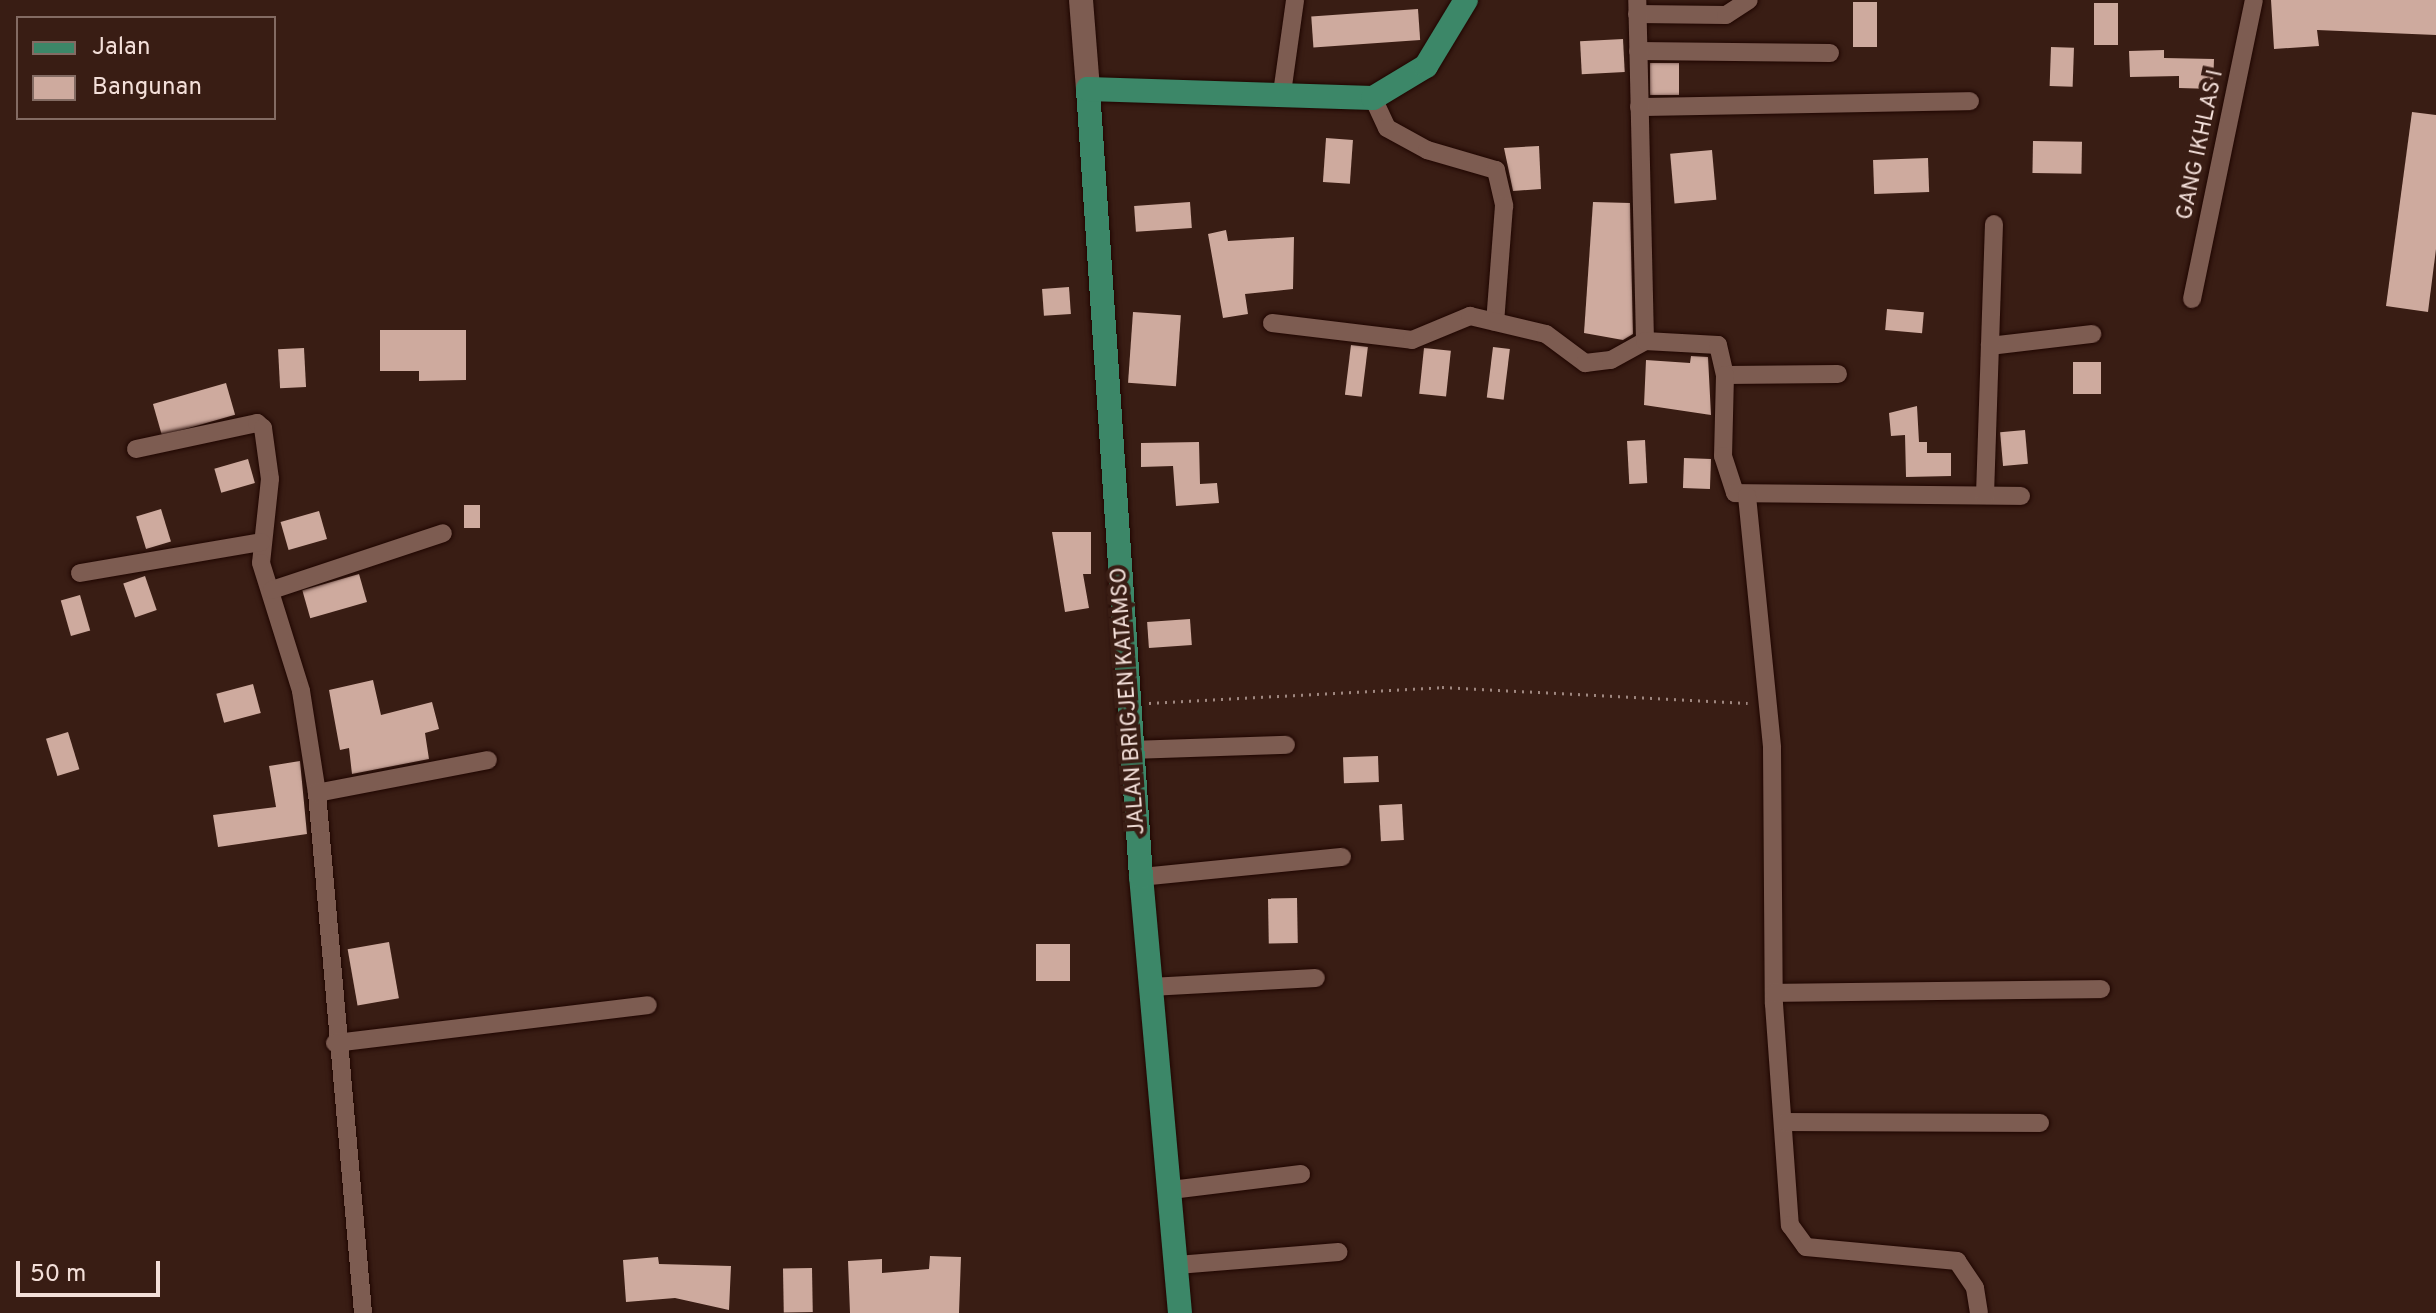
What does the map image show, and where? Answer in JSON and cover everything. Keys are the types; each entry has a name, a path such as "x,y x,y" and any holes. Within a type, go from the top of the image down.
{"main road":[{"path":"1088,89 1373,98 1426,66 1466,0"},
{"name":"JALAN BRIGJEN KATAMSO","path":"1088,89 1141,877 1180,1313"}],"street":[{"path":"1081,0 1088,89"},
{"path":"1282,93 1295,0"},
{"path":"1645,341 1637,7 1726,15 1749,0"},
{"name":"GANG IKHLAS I","path":"2192,299 2254,0"},
{"path":"1638,51 1830,53"},
{"path":"1373,98 1382,123 1396,133 1496,170 1504,206 1495,322"},
{"path":"1639,107 1970,101"},
{"path":"1985,495 1994,224"},
{"path":"1272,323 1412,340 1459,315 1546,334 1585,363 1611,360 1645,341 1718,345 1725,375 1725,480 1747,496 2021,496"},
{"path":"1990,346 2092,334"},
{"path":"1725,375 1838,374"},
{"path":"136,449 261,424 270,479 261,542 301,691 317,793 335,1043 363,1313"},
{"path":"1747,496 1768,704 1774,993 1786,1122 1790,1225 1798,1245 1957,1261 1975,1288 1979,1313"},
{"path":"272,590 443,533"},
{"path":"80,573 261,542"},
{"path":"1132,750 1286,745"},
{"path":"317,793 488,760"},
{"path":"1141,877 1342,857"},
{"path":"1150,987 1316,978"},
{"path":"1774,993 2101,989"},
{"path":"335,1043 648,1005"},
{"path":"1786,1122 2040,1123"},
{"path":"1171,1190 1301,1174"},
{"path":"1177,1265 1338,1252"}],"path":[{"path":"1129,704 1442,687 1768,704"}],"building":[{"path":"2271,0 2436,0 2436,35 2317,30 2319,46 2274,49"},
{"path":"1853,2 1877,2 1877,47 1853,47"},
{"path":"2094,3 2118,3 2118,45 2094,45"},
{"path":"1418,9 1420,40 1313,47 1311,16"},
{"path":"1623,39 1625,72 1582,74 1580,41"},
{"path":"2051,47 2074,48 2073,87 2050,86"},
{"path":"2164,50 2164,58 2214,59 2213,89 2179,88 2179,76 2130,77 2129,51"},
{"path":"1650,63 1679,63 1679,95 1650,95"},
{"path":"2412,112 2436,115 2436,249 2428,312 2386,306"},
{"path":"1326,138 1353,140 1350,184 1323,182"},
{"path":"2033,141 2082,142 2081,174 2032,173"},
{"path":"1539,146 1541,189 1513,191 1504,148"},
{"path":"1712,150 1716,200 1675,203 1670,154"},
{"path":"1928,158 1929,192 1874,194 1873,160"},
{"path":"1190,202 1192,228 1136,232 1134,206"},
{"path":"1593,202 1630,203 1633,334 1623,340 1584,333"},
{"path":"1226,230 1228,241 1294,237 1293,289 1245,294 1248,314 1223,318 1208,234"},
{"path":"1069,287 1071,314 1044,316 1042,289"},
{"path":"1887,309 1924,312 1922,333 1885,330"},
{"path":"1133,312 1181,315 1176,386 1128,383"},
{"path":"380,330 466,330 466,380 419,381 419,371 380,371"},
{"path":"1351,345 1368,347 1362,397 1345,395"},
{"path":"1493,347 1510,349 1504,400 1487,398"},
{"path":"304,348 306,387 280,388 278,349"},
{"path":"1424,348 1451,351 1446,397 1419,394"},
{"path":"1691,356 1708,357 1711,415 1644,405 1646,360 1690,363"},
{"path":"2073,362 2101,362 2101,394 2073,394"},
{"path":"226,383 235,415 162,436 153,404"},
{"path":"1917,406 1919,442 1927,442 1927,453 1951,453 1951,476 1906,477 1905,435 1891,436 1889,413"},
{"path":"2025,430 2028,464 2003,466 2000,432"},
{"path":"1645,440 1647,483 1629,484 1627,441"},
{"path":"1199,442 1200,484 1217,483 1219,503 1176,506 1173,466 1141,467 1141,443"},
{"path":"1684,458 1711,459 1710,489 1683,488"},
{"path":"248,459 255,483 221,493 214,469"},
{"path":"464,505 480,505 480,528 464,528"},
{"path":"161,509 171,542 146,549 136,517"},
{"path":"319,511 327,539 289,550 281,522"},
{"path":"1052,532 1091,532 1091,574 1083,574 1089,608 1065,612"},
{"path":"359,574 367,602 310,618 302,590"},
{"path":"145,576 157,610 135,618 123,583"},
{"path":"80,595 90,631 71,636 61,601"},
{"path":"1190,619 1192,645 1149,648 1147,622"},
{"path":"373,680 381,715 432,702 439,729 425,733 429,759 352,774 349,748 340,750 329,690"},
{"path":"253,684 261,713 224,723 216,694"},
{"path":"68,732 79,769 57,776 46,739"},
{"path":"1378,756 1379,782 1344,783 1343,757"},
{"path":"300,761 307,834 218,847 213,815 276,807 269,766"},
{"path":"1402,804 1404,840 1381,841 1379,805"},
{"path":"1297,898 1298,943 1269,943 1268,899"},
{"path":"389,942 399,998 358,1005 348,949"},
{"path":"1036,944 1070,944 1070,981 1036,981"},
{"path":"930,1256 961,1257 959,1313 850,1313 848,1261 882,1259 882,1273 929,1269"},
{"path":"658,1257 659,1264 731,1266 729,1310 675,1298 626,1302 623,1260"},
{"path":"812,1268 813,1312 784,1312 783,1269"}]}
